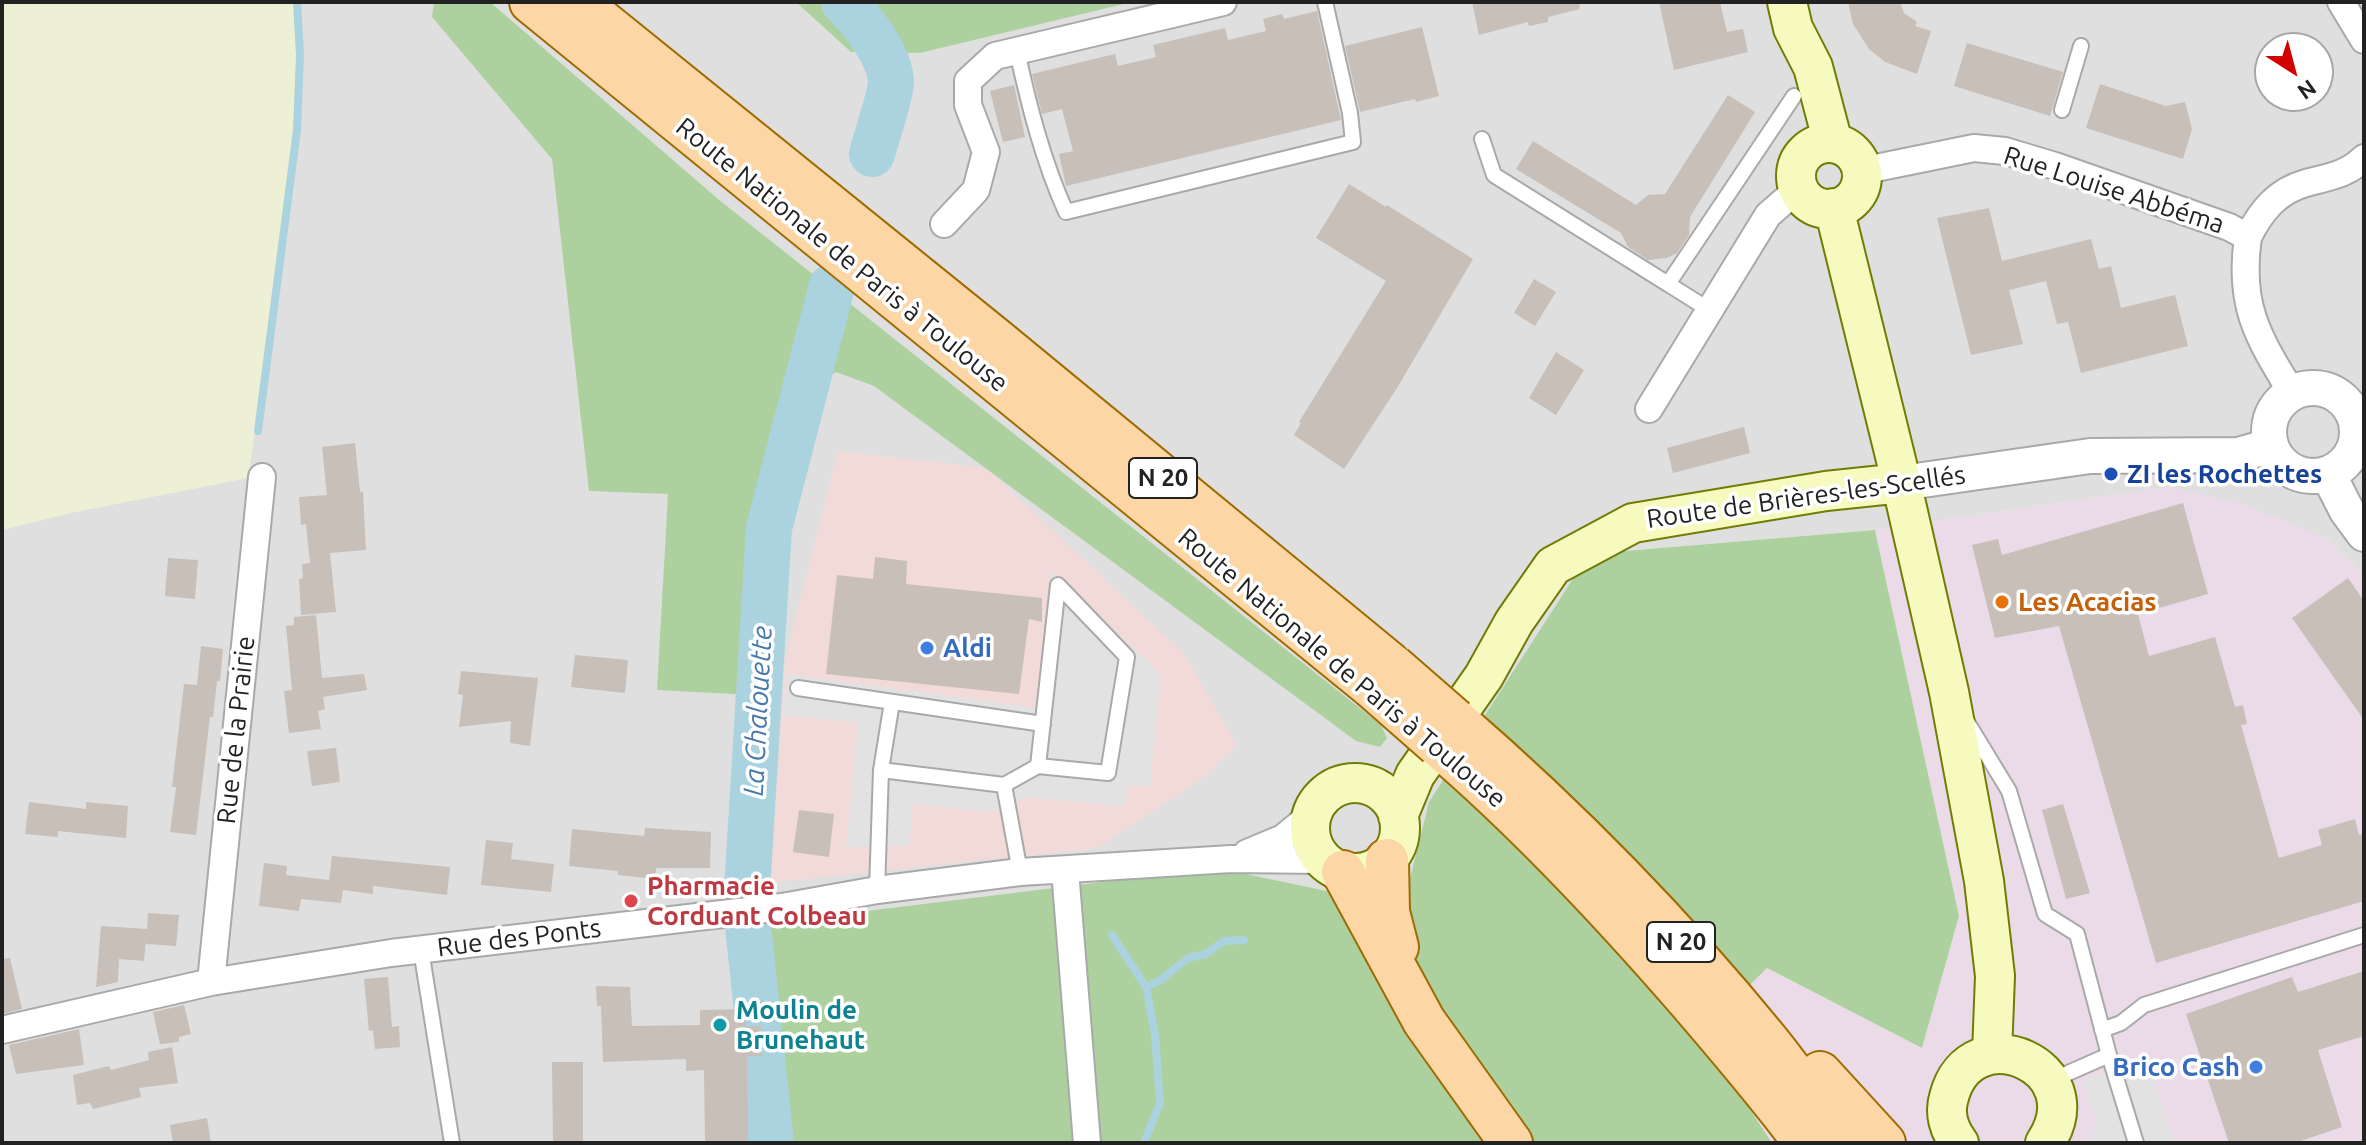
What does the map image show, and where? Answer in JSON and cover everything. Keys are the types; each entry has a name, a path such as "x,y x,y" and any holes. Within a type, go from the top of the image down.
{"main road":[{"name":"Route Nationale de Paris à Toulouse","path":"531,2 1382,677"},
{"name":"Route Nationale de Paris à Toulouse","path":"578,2 994,338 1490,770 1603,858 1767,1040 1843,1143"},
{"path":"1790,15 1789,73 1794,96 1820,148"},
{"path":"1790,15 1813,67 1820,148"},
{"path":"1820,148 1851,152 1861,171 1862,178 1856,194 1850,201 1834,208 1816,206 1807,201 1798,189 1797,167 1820,148"},
{"path":"1834,208 1902,483 1949,692 1984,881 1995,976 1992,1054"},
{"name":"Route de Brières-les-Scellés","path":"1398,816 1415,775 1484,676 1514,622 1553,566 1633,523 1826,491 1902,483"},
{"name":"Route Nationale de Paris à Toulouse","path":"1490,770 1771,1097 1805,1143"},
{"path":"1374,787 1415,775"},
{"path":"1407,987 1388,912 1387,860 1398,840 1398,816 1393,804 1374,787 1359,783 1344,784 1330,790 1319,800 1312,814 1310,838 1333,866 1407,987 1424,1021 1511,1143"},
{"path":"1333,866 1366,872 1387,860"},
{"path":"1767,1040 1804,1056 1884,1143"},
{"path":"1959,1143 1948,1120 1947,1102 1952,1085 1962,1071 1976,1060 1992,1054 2009,1054 2026,1059 2050,1081 2057,1097 2057,1115 2053,1132 2045,1143"}],"street":[{"path":"944,224 976,190 986,152 968,105 968,81 995,56 1223,2"},
{"path":"2341,2 2364,40"},
{"name":"Rue Louise Abbéma","path":"1861,171 1974,148 2005,151 2212,220 2248,237 2244,266 2254,327 2292,393"},
{"path":"2248,237 2273,200 2289,189 2340,175 2364,158"},
{"path":"1649,409 1768,215 1798,189"},
{"path":"2311,388 2323,389 2335,394 2358,412 2359,447 2348,460 2328,474 2303,476 2291,471 2281,463 2270,446 2271,416 2292,393 2311,388"},
{"name":"Route de Brières-les-Scellés","path":"1902,483 2090,456 2238,455 2270,446"},
{"path":"2328,474 2347,511 2364,534"},
{"name":"Rue de la Prairie","path":"211,982 262,477"},
{"name":"Rue des Ponts","path":"1231,859 1283,838 1312,814"},
{"name":"Rue des Ponts","path":"2,1030 211,982 421,950 782,907 877,890 1020,872 1231,859 1333,866"},
{"path":"1065,870 1087,1143"}],"lane":[{"path":"1017,51 1030,107 1054,185 1066,212 1353,142 1350,113 1325,2"},
{"path":"2062,110 2081,46"},
{"path":"1668,284 1794,96"},
{"path":"1482,139 1494,175 1711,311"},
{"path":"881,770 1004,785 1038,766 1108,773 1127,657 1058,585 1038,766"},
{"path":"798,688 1043,724"},
{"path":"1949,692 2009,791 2045,914 2077,934 2136,1143"},
{"path":"877,890 881,770 892,702"},
{"path":"1004,785 1020,872"},
{"path":"2102,1030 2121,1023 2144,1005 2364,935"},
{"path":"421,950 452,1143"},
{"path":"2050,1081 2109,1055"}],"shaded area":[{"path":"2,2 2364,2 2364,575 2328,539 2170,487 1875,530 1589,554 1404,907 769,923 779,1143 2,1143"},
{"path":"838,451 986,468 1185,655 1236,745 1203,778 1097,848 767,883 786,657"},
{"path":"2170,487 2243,504 2328,539 2364,575 2364,1143 1772,1143 1701,1034 1767,968 1922,1048 1959,916 1875,530"},
{"path":"1050,571 1161,674 1150,788 1128,785 1125,807 1029,797 991,812 913,804 909,846 846,847 858,722 783,716 787,674 1037,708"},
{"path":"2146,1058 2174,1143 2089,1143 2097,1122 2083,1081"}],"green space":[{"path":"2,2 299,2 299,63 283,236 248,478 2,530"},
{"path":"434,2 490,2 718,199 1381,725 1387,738 1380,747 1356,741 874,386 836,372 778,411 774,696 657,690 668,494 589,491 552,159 432,17"},
{"path":"796,2 1132,2 920,53 851,52"},
{"path":"1875,530 1959,916 1922,1048 1767,968 1701,1034 1772,1143 779,1143 769,923 1217,868 1403,907 1429,802 1589,554"}],"building":[{"path":"1472,2 1579,2 1580,9 1548,17 1548,22 1529,26 1528,22 1479,35"},
{"path":"1659,2 1720,2 1727,32 1743,29 1748,52 1674,70"},
{"path":"1848,2 1900,2 1904,13 1917,22 1915,26 1931,31 1917,74 1885,62 1869,49 1853,24"},
{"path":"1317,11 1341,120 1066,186 1059,154 1073,151 1062,109 1042,114 1032,74 1115,54 1118,66 1156,57 1153,45 1225,28 1228,40 1266,31 1263,19 1282,14 1284,19"},
{"path":"1422,27 1439,96 1360,112 1345,46"},
{"path":"1967,43 2063,72 2050,116 1954,86"},
{"path":"2100,84 2166,106 2185,102 2192,129 2183,159 2086,128"},
{"path":"1014,85 1025,137 1003,142 990,91"},
{"path":"1728,95 1755,112 1690,217 1689,235 1677,253 1667,258 1648,260 1628,247 1621,233 1516,169 1533,141 1636,205 1648,195 1665,194"},
{"path":"1349,184 1473,259 1397,388 1344,469 1294,435 1386,281 1316,238"},
{"path":"1989,208 2002,261 2091,239 2099,269 2111,266 2121,308 2175,295 2188,346 2081,373 2068,322 2057,324 2046,281 2009,290 2023,344 1971,355 1937,218"},
{"path":"1534,279 1556,292 1535,326 1514,313"},
{"path":"1556,352 1584,370 1556,415 1529,398"},
{"path":"1744,427 1750,453 1673,473 1667,448"},
{"path":"355,443 360,492 363,492 366,550 330,553 336,612 301,615 299,579 303,578 302,564 310,563 306,524 301,525 299,497 327,495 322,447"},
{"path":"2183,503 2208,594 2138,614 2149,656 2215,637 2235,707 2243,705 2247,724 2241,725 2279,858 2322,845 2318,830 2355,819 2359,835 2364,834 2364,901 2156,963 2059,626 1995,638 1972,545 1998,539 2002,555"},
{"name":"Aldi","path":"875,557 907,561 906,584 1042,598 1042,622 1029,619 1019,694 826,674 837,575 873,579"},
{"path":"168,558 198,560 195,599 165,596"},
{"path":"2348,578 2364,601 2364,720 2292,618"},
{"path":"316,615 322,678 364,674 367,690 323,697 325,709 318,711 321,729 289,733 284,691 292,690 286,626 294,625 294,617"},
{"path":"201,646 223,649 220,681 217,681 213,717 210,717 196,835 170,832 184,684 197,685"},
{"path":"575,655 628,660 625,693 571,687"},
{"path":"461,671 538,678 530,746 510,743 511,721 459,727 463,695 458,694"},
{"path":"336,748 340,782 312,786 307,751"},
{"path":"29,802 86,809 86,802 128,806 126,838 58,831 58,837 25,834"},
{"path":"2063,804 2090,893 2066,899 2042,810"},
{"path":"799,810 834,814 829,857 793,852"},
{"path":"645,828 711,832 710,868 656,868 655,879 569,866 572,829 644,836"},
{"path":"486,840 513,843 511,859 554,864 551,892 481,885"},
{"path":"332,856 450,867 447,895 373,886 373,894 343,890 341,903 301,899 299,911 259,906 264,863 287,866 286,875 329,880"},
{"path":"148,913 179,915 176,946 146,944 146,939 144,961 119,959 118,982 96,987 101,926 147,929"},
{"path":"10,958 22,1009 2,1014 2,959"},
{"path":"2364,971 2364,1036 2318,1050 2342,1127 2295,1143 2229,1143 2186,1014 2292,977 2298,992"},
{"path":"388,977 392,1027 399,1026 400,1047 375,1049 373,1030 369,1031 364,979"},
{"path":"596,986 630,987 632,1026 700,1025 700,1010 745,1009 746,1027 761,1026 762,1056 747,1056 748,1143 705,1143 704,1070 686,1071 686,1059 603,1062 601,1006 597,1006"},
{"path":"184,1005 191,1034 179,1037 179,1042 160,1044 153,1012"},
{"path":"79,1029 84,1065 16,1074 9,1045"},
{"path":"172,1047 178,1083 139,1088 141,1097 93,1109 90,1103 77,1105 73,1075 109,1066 111,1070 149,1060 148,1052"},
{"path":"552,1062 583,1062 583,1143 553,1143"},
{"path":"207,1118 211,1143 173,1143 170,1125"}],"waterway":[{"path":"258,431 297,130 300,56 297,2"},
{"name":"La Chalouette","path":"844,2 874,38 886,60 891,81 872,154"},
{"name":"La Chalouette","path":"771,1143 746,907 769,528 832,286"},
{"path":"1112,935 1146,987 1155,1034 1160,1103 1144,1143"},
{"path":"1146,987 1161,980 1188,958 1206,954 1224,941 1244,940"}],"place":[{"name":"ZI les Rochettes","path":"2111,474"},
{"name":"Les Acacias","path":"2002,602"},
{"name":"Aldi","path":"927,648"},
{"name":"Pharmacie Corduant Colbeau","path":"631,901"},
{"name":"Moulin de Brunehaut","path":"720,1025"},
{"name":"Brico Cash","path":"2256,1067"}]}
